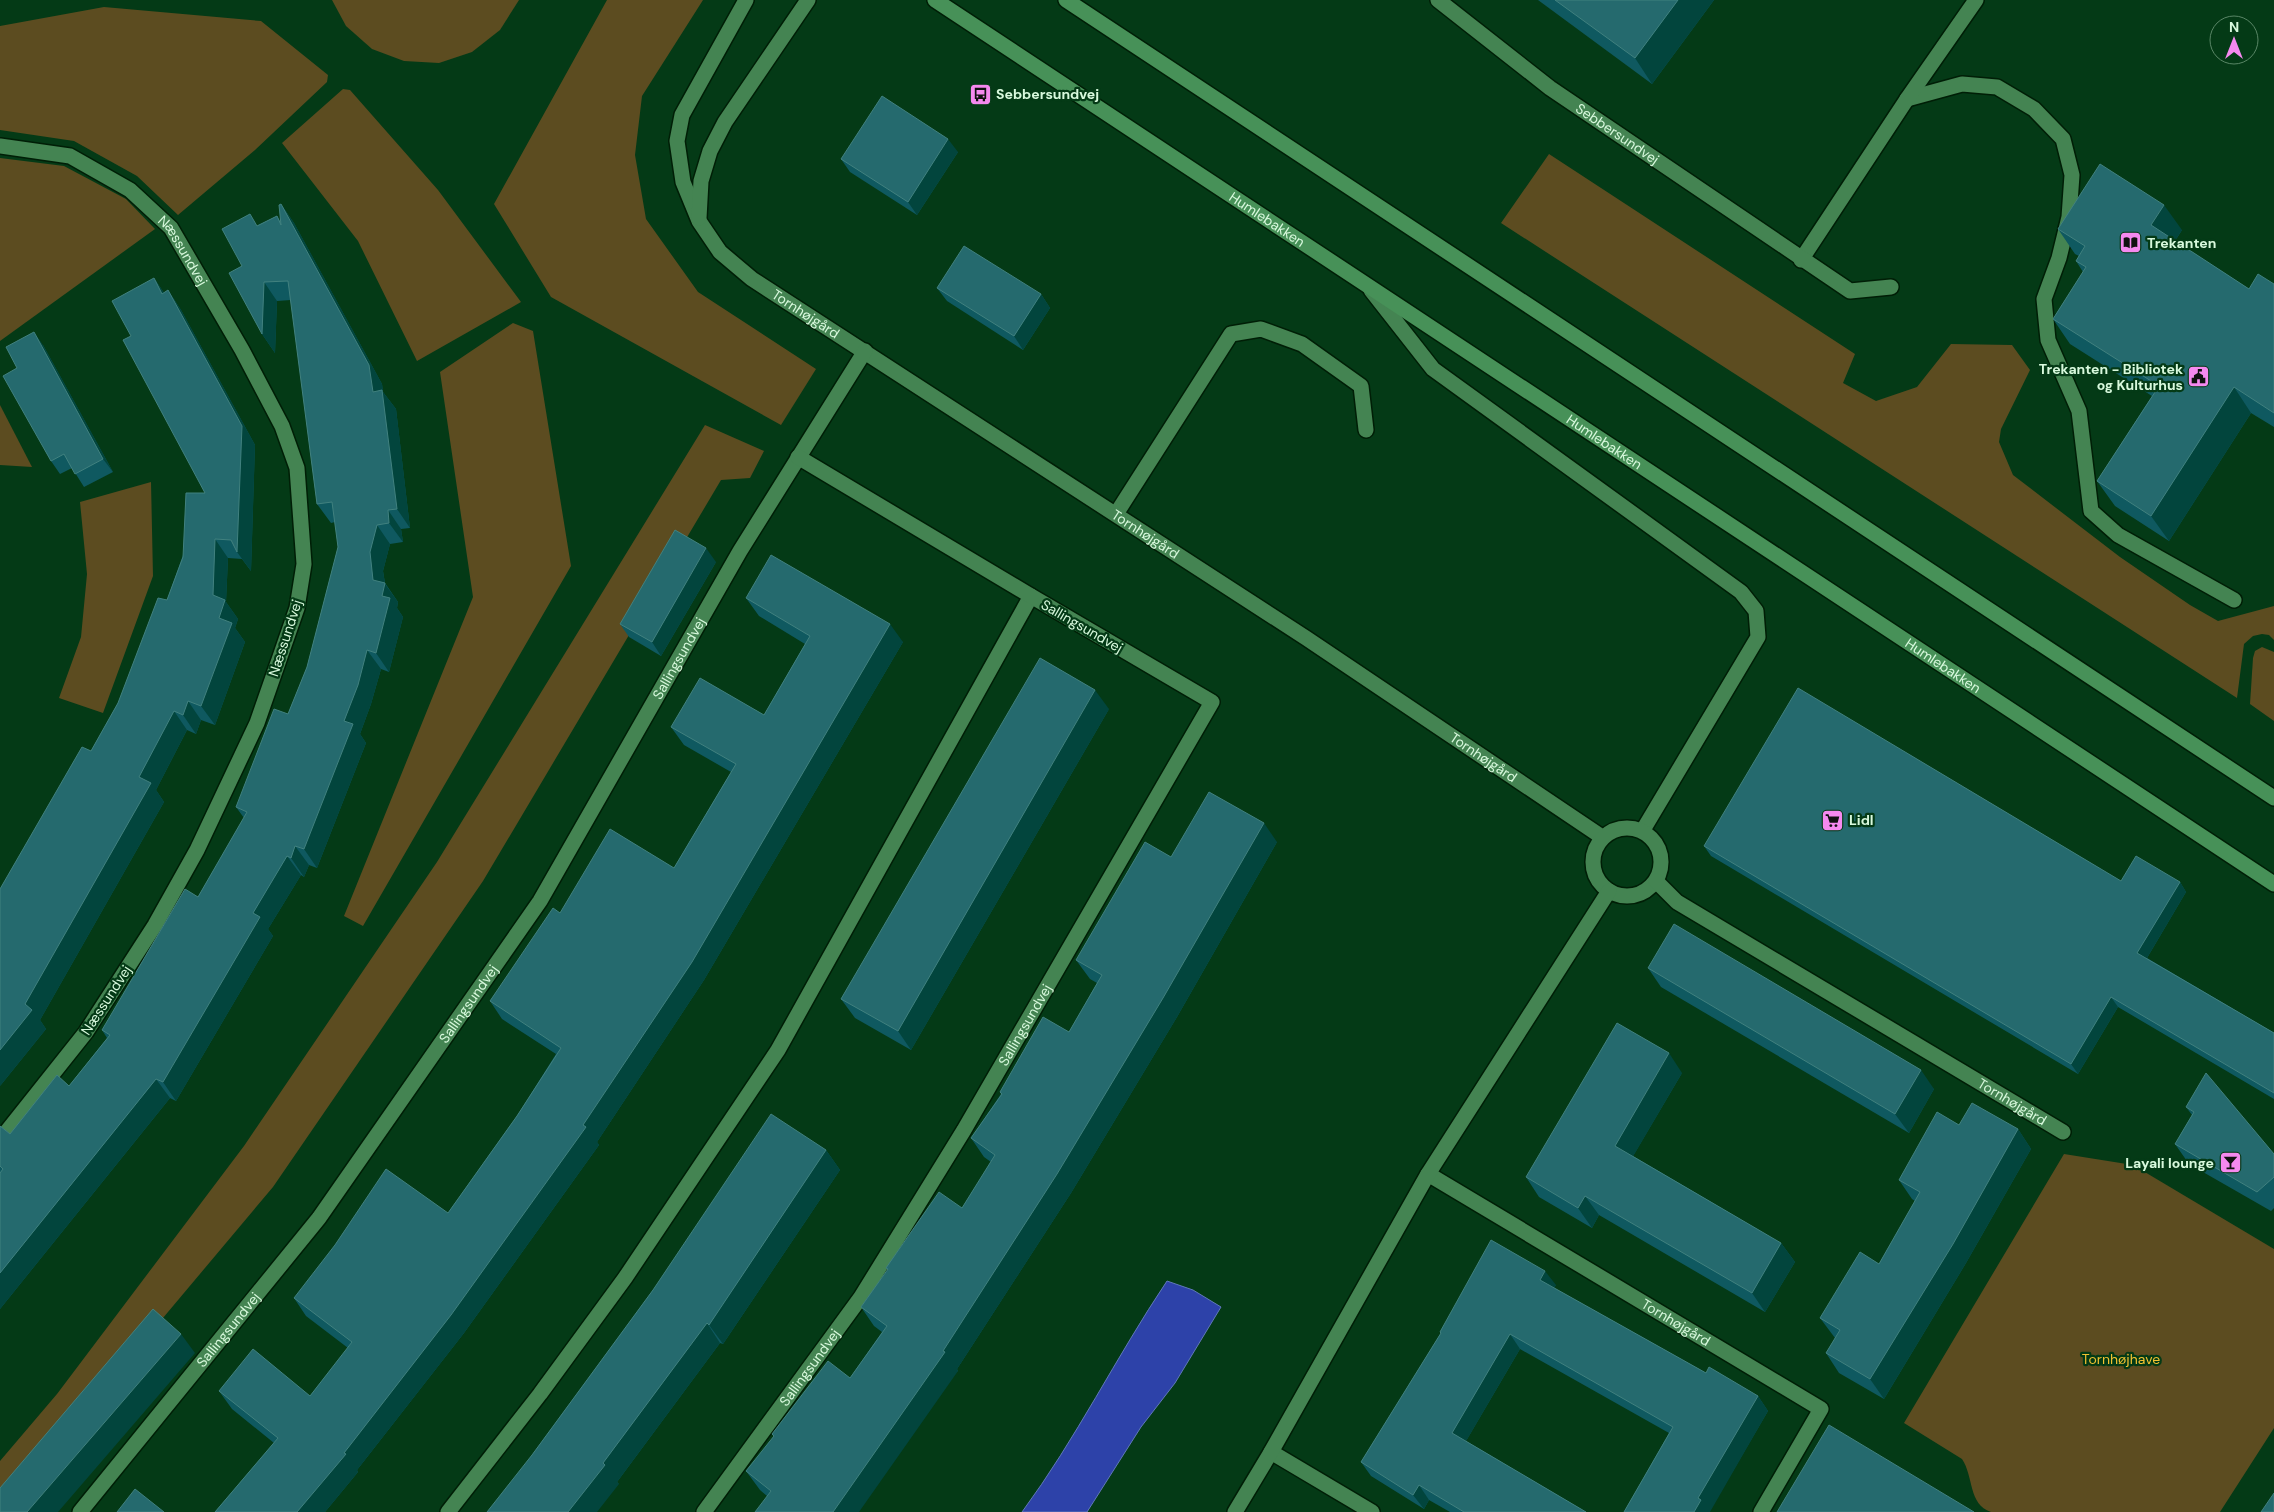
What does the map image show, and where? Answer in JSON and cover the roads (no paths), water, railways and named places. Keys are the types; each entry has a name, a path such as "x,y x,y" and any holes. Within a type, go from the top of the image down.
{"street":[{"name":"Tornhøjgård","path":"746,0 682,115 677,141 683,182 699,222 720,252 752,279 1306,638 1602,838"},
{"path":"699,222 701,181 710,151 725,122 808,0"},
{"name":"Humlebakken","path":"935,0 2274,884"},
{"path":"1066,0 2274,798"},
{"name":"Sebbersundvej","path":"1438,0 1550,88 1801,260 1850,291 1891,287"},
{"path":"1801,260 1907,99 1976,0"},
{"path":"1907,99 1962,84 1997,87 2034,108 2063,139 2072,175 2069,217 2059,258 2044,299 2048,340 2079,411 2091,511 2118,535 2234,600"},
{"name":"Næssundvej","path":"0,146 70,156 130,190 171,228 242,350 282,426 297,468 304,564 298,608 257,722 197,850 155,925 86,1032 0,1140"},
{"path":"1366,283 1433,369 1741,592 1756,611 1758,636 1643,830"},
{"path":"1116,514 1231,334 1261,329 1302,344 1361,386 1366,430"},
{"name":"Sallingsundvej","path":"80,1512 319,1218 540,900 740,551 865,351"},
{"name":"Sallingsundvej","path":"704,1512 862,1297 964,1130 1212,702 798,457"},
{"name":"Sallingsundvej","path":"448,1512 540,1394 625,1278 778,1050 1030,596"},
{"path":"1629,827 1643,830 1654,840 1661,853 1662,867 1656,881 1647,890 1635,895 1621,896 1609,891 1597,877 1592,860 1595,847 1602,838 1615,829 1629,827"},
{"name":"Tornhøjgård","path":"1656,881 1676,902 2063,1132"},
{"path":"1235,1512 1271,1452 1428,1174 1609,891"},
{"name":"Tornhøjgård","path":"1428,1174 1821,1410 1761,1512"},
{"path":"1271,1452 1372,1512"}],"place":[{"name":"Sebbersundvej","path":"980,94"},
{"name":"Trekanten","path":"2131,243"},
{"name":"Trekanten - Bibliotek og Kulturhus","path":"2199,377"},
{"name":"Lidl","path":"1833,820"},
{"name":"Layali lounge","path":"2230,1163"}],"park label":[{"name":"Tornhøjhave","path":"2121,1359"}]}
